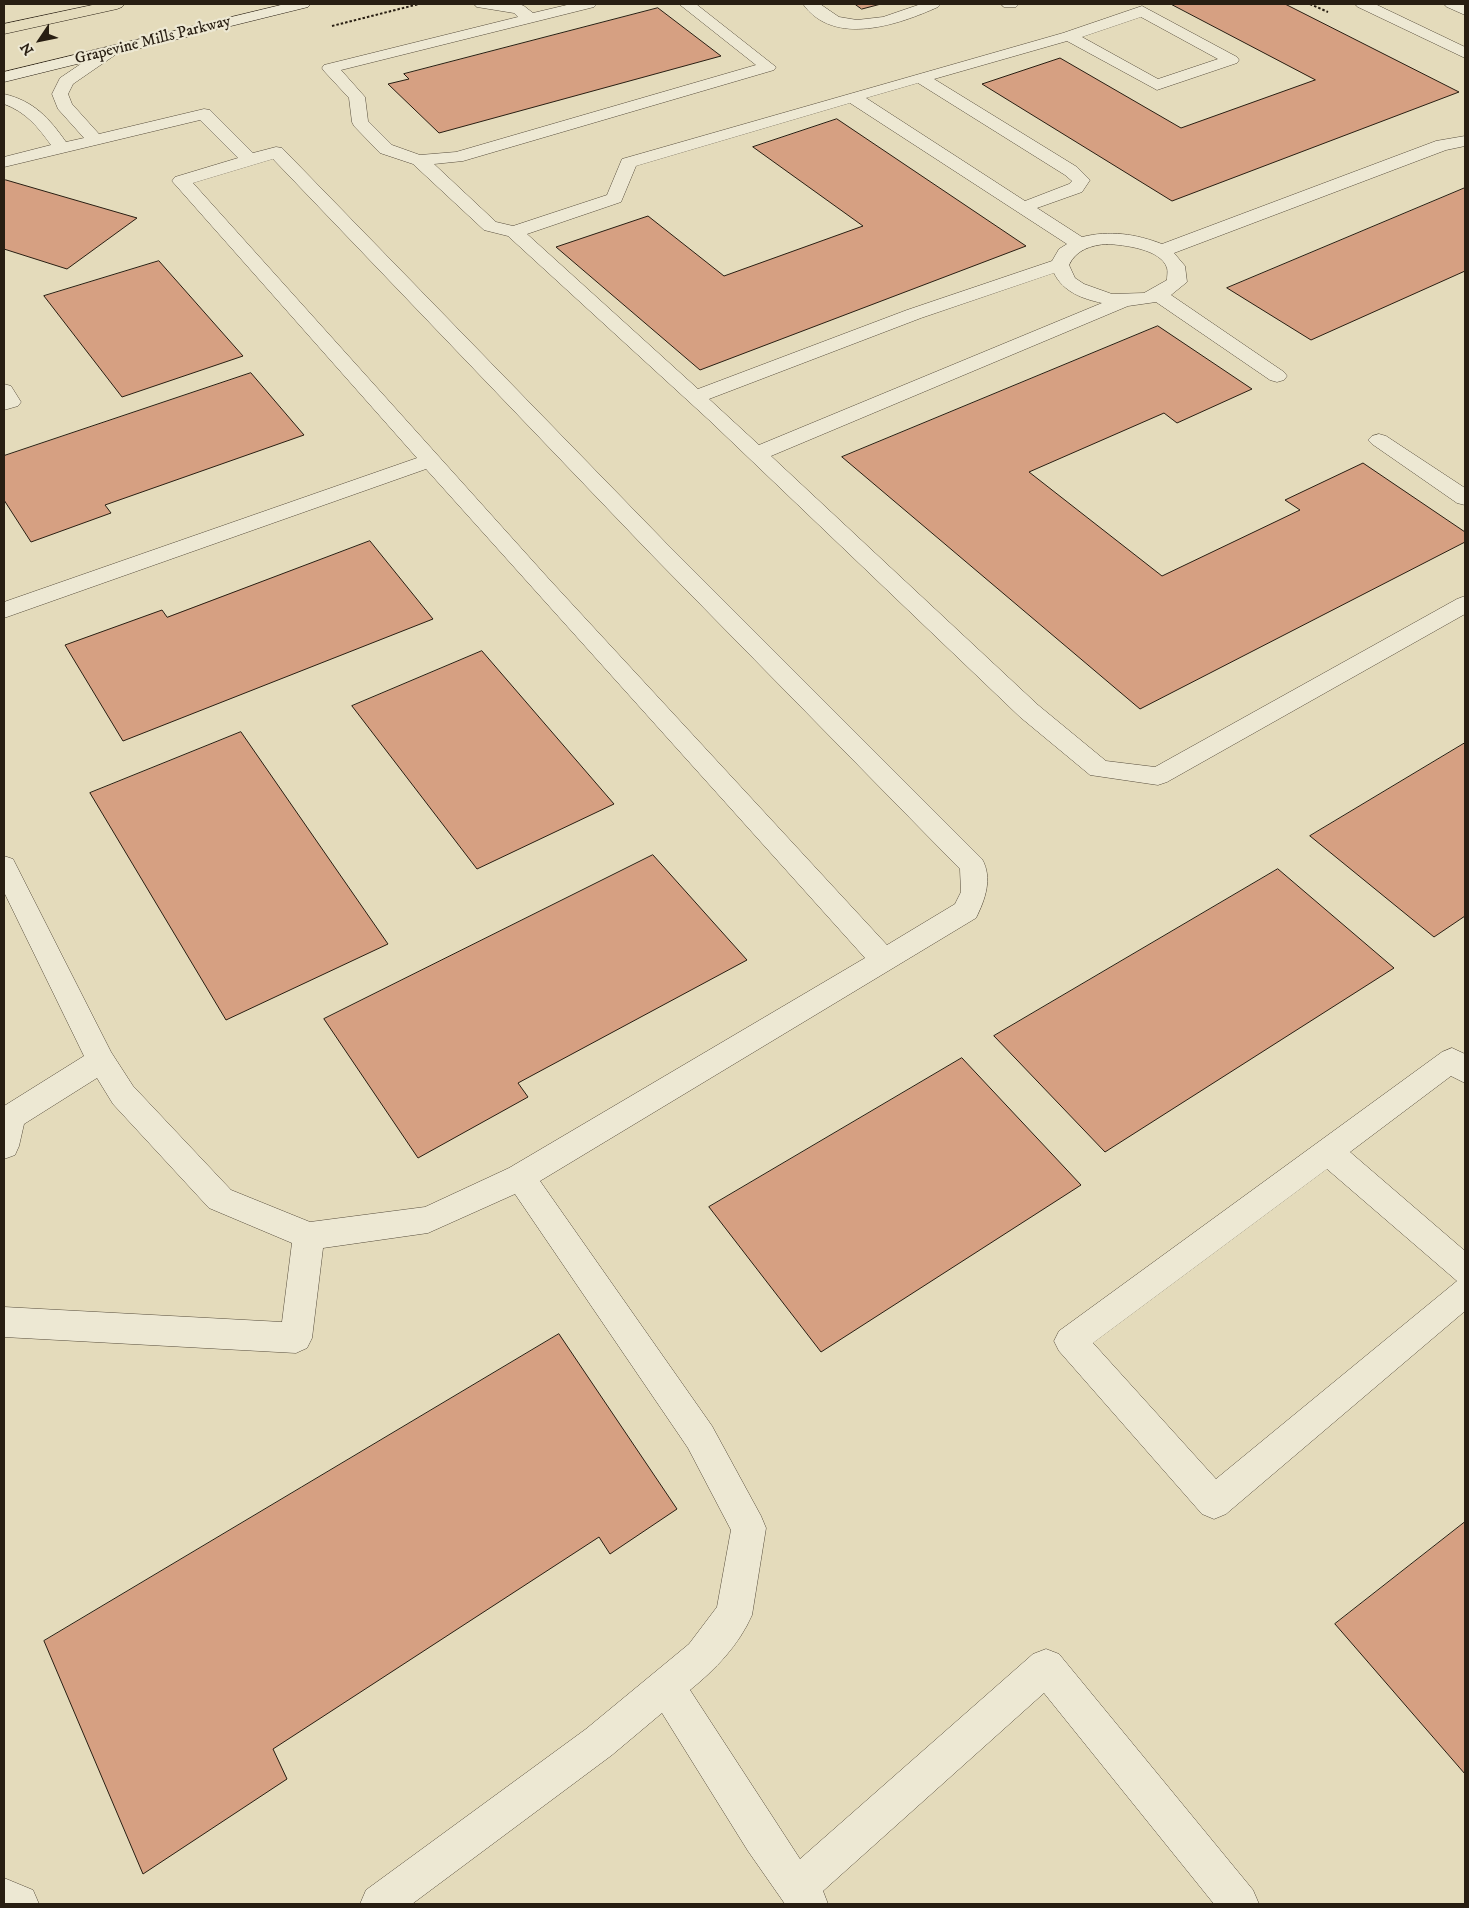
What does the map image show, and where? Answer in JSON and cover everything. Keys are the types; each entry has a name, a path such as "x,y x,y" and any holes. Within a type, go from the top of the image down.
{"highway":[{"path":"4,29 117,4"}],"main road":[{"name":"Grapevine Mills Parkway","path":"4,77 302,4"},
{"path":"482,4 518,9 529,18"},
{"path":"589,4 330,68 357,97 360,122 386,149 419,160 457,157 768,67 687,4"},
{"path":"811,4 832,20 866,25 909,15 933,4"},
{"path":"1363,4 1465,53"},
{"path":"1452,4 1465,10"},
{"path":"514,232 615,198 628,163 1069,36 1142,11 1232,60 1157,85 1069,36"},
{"path":"94,139 64,105 60,94 66,81 109,52"},
{"path":"921,78 1071,171 1081,180 1076,188 1024,207"},
{"path":"852,97 1080,244"},
{"path":"4,99 23,105 34,112 61,148"},
{"path":"4,162 204,114 250,160"},
{"path":"1162,252 1244,219 1442,145 1465,141"},
{"path":"4,866 101,1060 123,1095 220,1199 309,1236 428,1220 520,1177 884,960 966,911 974,892 973,866 658,548 276,152 181,181 884,960"},
{"path":"419,160 490,226 514,232 696,397 1029,711 1099,769 1158,776 1465,604"},
{"path":"696,397 914,314 1060,265 1066,253 1080,244 1099,239 1122,239 1144,243 1162,252 1176,266 1177,282 1158,295 1145,300 1124,301 1092,295 1068,282 1060,265"},
{"path":"1158,295 1277,376"},
{"path":"757,454 1124,301"},
{"path":"4,390 11,402 4,404"},
{"path":"1379,440 1465,498"},
{"path":"4,610 431,460"},
{"path":"4,1146 11,1117 101,1060"},
{"path":"1461,1060 1328,1151 1070,1341 1214,1502 1465,1292"},
{"path":"1328,1151 1465,1270"},
{"path":"380,1904 599,1742 702,1657 734,1615 749,1528 700,1437 520,1177"},
{"path":"4,1322 296,1338 309,1236"},
{"path":"666,1686 762,1837 803,1896 1046,1667 1239,1904"},
{"path":"4,1898 19,1904"}],"building":[{"path":"855,4 881,4 862,9"},
{"path":"1171,4 1285,4 1459,92 1172,201 982,84 1060,58 1181,128 1315,80"},
{"path":"658,8 721,56 439,133 388,84 409,79 404,74"},
{"path":"837,119 1026,246 700,370 556,247 648,216 724,276 863,226 753,147"},
{"path":"4,181 137,218 67,269 4,249"},
{"path":"1465,188 1465,271 1311,340 1227,288"},
{"path":"159,261 243,356 122,397 44,296"},
{"path":"1158,326 1252,389 1177,423 1164,413 1029,472 1162,576 1300,510 1285,500 1363,463 1465,532 1465,542 1140,709 842,457"},
{"path":"251,373 304,435 105,505 111,513 31,542 4,500 4,456"},
{"path":"370,541 433,619 123,741 65,645 162,610 167,617"},
{"path":"482,651 614,804 477,869 352,706"},
{"path":"241,732 388,944 226,1020 90,793"},
{"path":"1465,743 1465,916 1434,937 1310,836"},
{"path":"653,855 747,960 518,1083 528,1097 418,1158 324,1019"},
{"path":"1278,869 1394,968 1105,1152 994,1036"},
{"path":"962,1058 1081,1185 821,1352 709,1207"},
{"path":"559,1334 677,1509 610,1554 599,1537 273,1749 287,1779 143,1874 44,1641"},
{"path":"1465,1522 1465,1774 1335,1624"}]}
